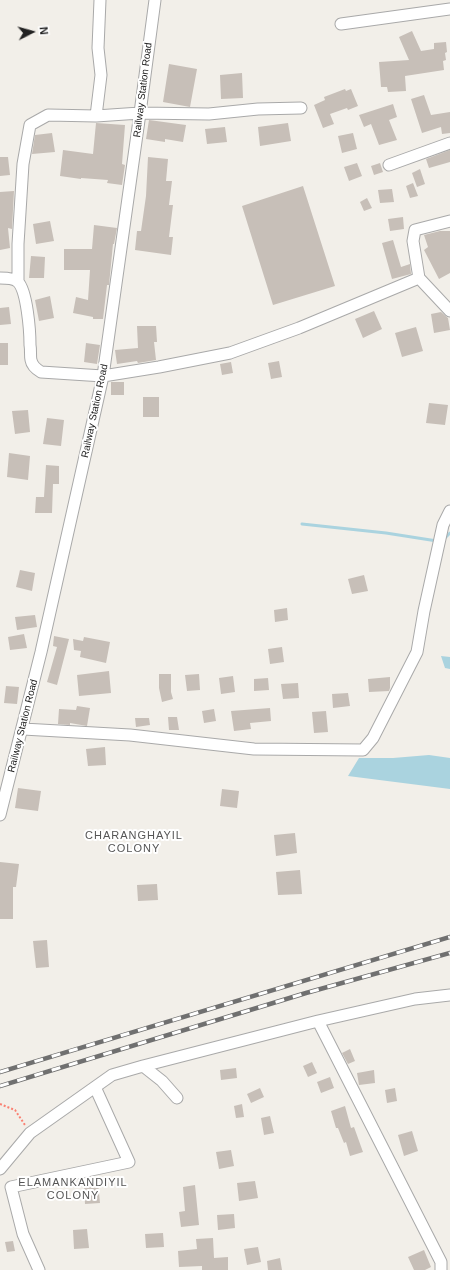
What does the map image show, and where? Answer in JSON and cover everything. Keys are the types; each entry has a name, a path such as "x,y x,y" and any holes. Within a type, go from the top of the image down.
{"street":[{"path":"96,116 101,75 98,48 100,0"},
{"name":"Railway Station Road","path":"0,814 23,729 103,376 155,0"},
{"path":"341,24 450,9"},
{"path":"301,108 258,109 209,114 140,113 96,116 48,115 30,125 23,164 18,244 18,282 25,298 29,324 31,360 34,367 41,372 103,376 230,353 299,328 419,278"},
{"path":"389,165 450,143"},
{"path":"450,221 415,230 413,241 419,278 450,311"},
{"path":"0,278 18,282"},
{"path":"23,729 130,735 254,749 363,750 373,738 417,652 424,611 443,525 450,511"},
{"path":"0,1169 30,1133 112,1075 318,1021 415,999 450,995"},
{"path":"318,1021 441,1262 441,1270"},
{"path":"143,1066 162,1081 177,1098"},
{"path":"39,1270 23,1234 11,1187 129,1162 95,1086"}],"path":[{"path":"0,1104 15,1110 30,1133"}],"water":[{"path":"441,656 450,657 450,669 445,668"},
{"path":"429,755 450,758 450,789 348,776 359,758 393,758"}],"building":[{"path":"412,31 421,51 434,49 434,43 446,42 447,52 445,53 446,60 443,61 444,70 405,76 406,91 388,92 387,87 381,87 379,62 409,60 399,37"},
{"path":"169,64 197,69 190,107 163,102"},
{"path":"242,73 243,98 221,99 220,75"},
{"path":"345,89 346,91 351,89 358,106 330,114 334,124 323,128 314,105 325,100 324,97"},
{"path":"424,95 431,115 450,112 450,133 442,134 441,127 422,133 411,99"},
{"path":"393,104 397,117 389,120 397,140 379,145 371,124 364,127 359,115"},
{"path":"149,120 186,125 183,142 165,139 165,142 146,139"},
{"path":"96,123 125,125 122,164 125,165 122,185 107,183 108,180 81,179 60,176 63,150 93,154"},
{"path":"288,123 291,141 260,146 258,127"},
{"path":"225,127 227,142 207,144 205,129"},
{"path":"52,133 55,152 32,154 35,135"},
{"path":"353,133 357,149 342,153 338,136"},
{"path":"450,150 450,162 429,168 426,159"},
{"path":"0,157 8,157 10,175 0,176"},
{"path":"148,157 168,159 166,181 172,181 169,205 173,205 169,237 173,237 171,255 135,250 137,231 141,231 146,196"},
{"path":"357,163 362,176 349,181 344,167"},
{"path":"380,163 383,172 374,175 371,166"},
{"path":"420,169 425,184 417,187 412,173"},
{"path":"413,183 418,196 410,198 406,186"},
{"path":"303,186 335,286 273,305 242,206"},
{"path":"392,189 394,202 380,203 378,190"},
{"path":"14,191 12,229 8,228 10,248 0,250 0,192"},
{"path":"367,198 372,208 364,211 360,202"},
{"path":"403,217 404,229 390,231 388,219"},
{"path":"50,221 54,241 36,244 33,224"},
{"path":"94,225 117,228 113,244 109,285 107,285 103,319 93,319 93,317 73,313 76,297 88,300 90,270 64,270 64,249 92,249"},
{"path":"440,231 450,231 450,273 439,279 424,250 428,247 424,235"},
{"path":"393,240 401,267 410,264 411,274 392,279 382,243"},
{"path":"31,256 45,257 44,278 29,278"},
{"path":"50,296 54,318 39,321 35,300"},
{"path":"9,307 11,324 0,325 0,308"},
{"path":"374,311 382,329 363,338 355,319"},
{"path":"441,312 448,318 450,330 434,333 431,314"},
{"path":"137,326 156,326 157,342 154,342 156,360 117,364 115,350 138,348"},
{"path":"416,327 423,351 402,357 395,333"},
{"path":"0,343 8,343 8,365 0,365"},
{"path":"86,343 100,345 97,364 84,362"},
{"path":"279,361 282,377 271,379 268,363"},
{"path":"231,362 233,373 222,375 220,364"},
{"path":"111,382 124,382 124,395 111,395"},
{"path":"143,397 159,397 159,417 143,417"},
{"path":"429,403 448,405 445,425 426,423"},
{"path":"28,410 30,432 15,434 12,411"},
{"path":"47,418 64,420 61,446 43,444"},
{"path":"9,453 30,456 28,480 7,477"},
{"path":"46,465 59,466 59,484 53,484 52,513 35,513 36,497 44,497"},
{"path":"20,570 35,573 32,591 16,587"},
{"path":"364,575 368,591 352,594 348,579"},
{"path":"287,608 288,620 275,622 274,610"},
{"path":"35,615 37,627 17,630 15,617"},
{"path":"24,634 27,648 10,650 8,637"},
{"path":"54,636 69,639 57,685 47,682 57,647 53,646"},
{"path":"84,637 110,642 106,663 80,657 81,651 74,650 73,639 83,641"},
{"path":"282,647 284,662 270,664 268,649"},
{"path":"109,671 111,693 79,696 77,675"},
{"path":"159,674 171,674 171,692 173,699 162,702 159,688"},
{"path":"199,674 200,690 187,691 185,675"},
{"path":"233,676 235,692 221,694 219,678"},
{"path":"390,677 389,691 369,692 368,679"},
{"path":"268,678 269,690 254,691 254,679"},
{"path":"298,683 299,698 283,699 281,684"},
{"path":"6,686 19,687 17,704 4,703"},
{"path":"348,693 350,706 333,708 332,694"},
{"path":"77,706 90,708 87,726 70,723 70,725 58,724 59,709 76,710"},
{"path":"270,708 271,721 250,723 251,729 234,731 231,711"},
{"path":"214,709 216,721 204,723 202,711"},
{"path":"326,711 328,732 314,733 312,712"},
{"path":"168,717 177,717 179,730 169,730"},
{"path":"135,718 149,718 150,725 136,727"},
{"path":"105,747 106,765 88,766 86,749"},
{"path":"18,788 41,791 38,811 15,808"},
{"path":"222,789 239,791 237,808 220,806"},
{"path":"295,833 297,853 276,856 274,835"},
{"path":"0,862 19,864 16,887 13,887 13,919 0,919"},
{"path":"300,870 302,894 278,895 276,872"},
{"path":"157,884 158,900 138,901 137,885"},
{"path":"47,940 49,967 36,968 33,941"},
{"path":"350,1049 355,1061 348,1064 342,1053"},
{"path":"312,1062 317,1073 308,1077 303,1066"},
{"path":"236,1068 237,1078 221,1080 220,1070"},
{"path":"374,1070 375,1083 359,1085 357,1073"},
{"path":"330,1077 334,1088 321,1093 317,1082"},
{"path":"260,1088 264,1097 251,1103 247,1094"},
{"path":"395,1088 397,1101 387,1103 385,1090"},
{"path":"242,1104 244,1117 236,1118 234,1106"},
{"path":"345,1106 351,1128 354,1127 363,1152 350,1156 346,1142 344,1143 338,1128 336,1128 331,1111"},
{"path":"270,1116 274,1133 264,1135 261,1118"},
{"path":"412,1131 418,1151 404,1156 398,1135"},
{"path":"231,1150 234,1166 219,1169 216,1152"},
{"path":"255,1181 258,1198 239,1201 237,1183"},
{"path":"98,1183 100,1203 85,1204 84,1184"},
{"path":"195,1185 199,1225 181,1227 179,1212 185,1211 183,1187"},
{"path":"234,1214 235,1228 218,1230 217,1215"},
{"path":"87,1229 89,1248 74,1249 73,1230"},
{"path":"163,1233 164,1247 146,1248 145,1234"},
{"path":"213,1238 214,1258 228,1257 228,1270 202,1270 202,1266 179,1267 178,1251 197,1249 196,1239"},
{"path":"13,1241 15,1251 7,1252 5,1242"},
{"path":"258,1247 261,1262 247,1265 244,1249"},
{"path":"424,1250 431,1267 425,1270 414,1270 408,1257"},
{"path":"280,1258 282,1270 268,1270 267,1261"}],"waterway":[{"path":"302,524 386,533 437,541"},
{"path":"444,539 450,533"}],"railway":[{"path":"0,1072 450,937"},
{"path":"0,1086 306,993 450,953"}],"district":[{"name":"CHARANGHAYIL COLONY","path":"134,842"},
{"name":"ELAMANKANDIYIL COLONY","path":"73,1189"}]}
